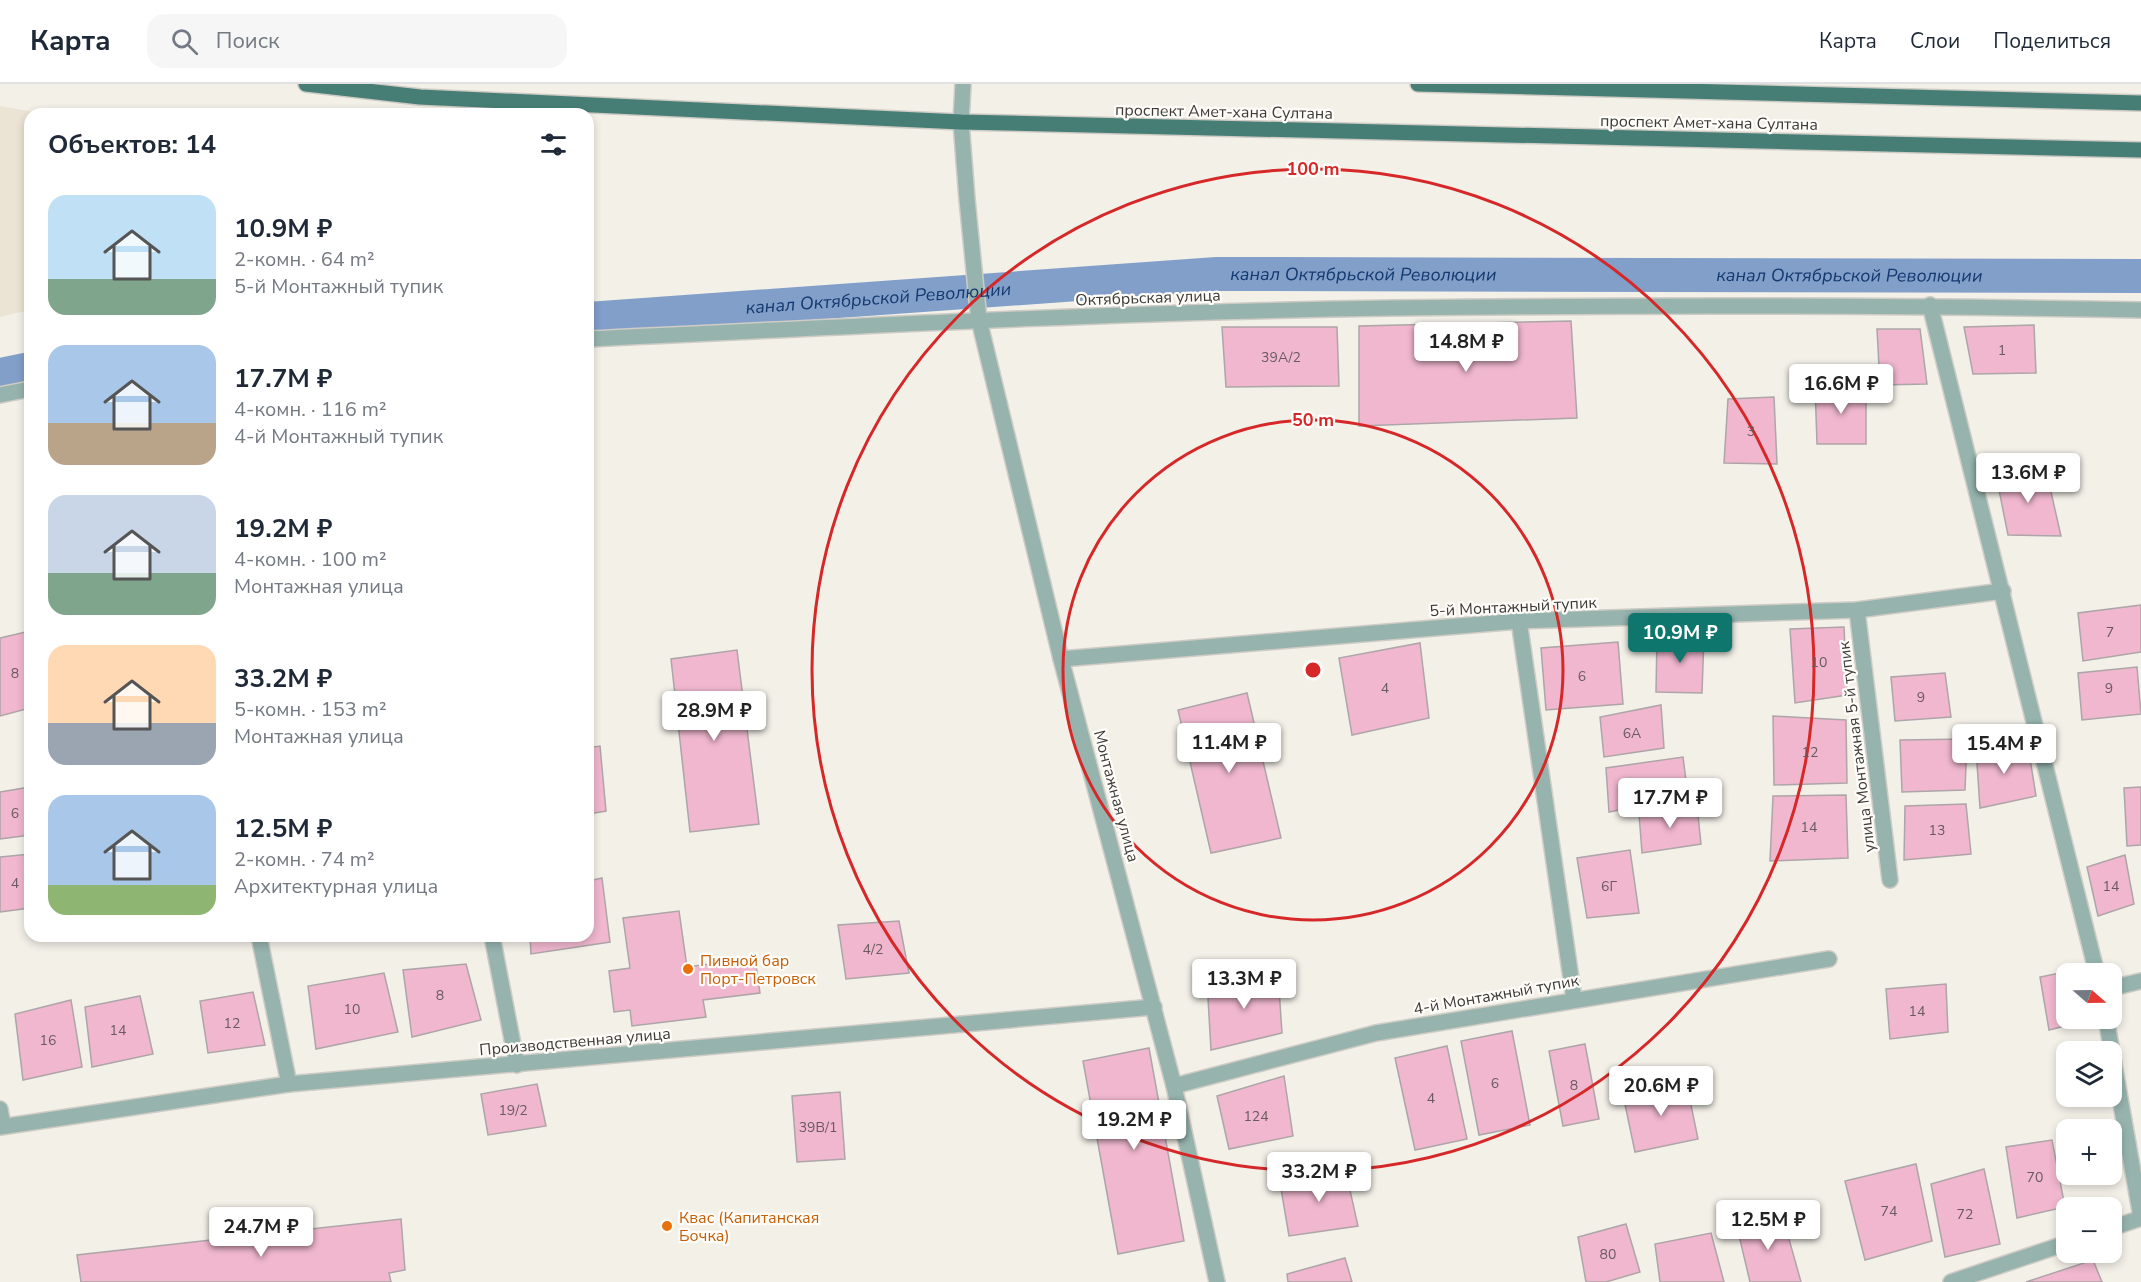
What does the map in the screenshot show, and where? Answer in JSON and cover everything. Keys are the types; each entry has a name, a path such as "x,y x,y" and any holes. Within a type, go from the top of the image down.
{"main road":[{"name":"проспект Амет-хана Султана","path":"306,84 420,97 961,122 2141,150"},
{"path":"1418,84 2141,102"}],"street":[{"name":"Монтажная улица","path":"963,84 961,122 979,320 1061,659 1174,1086 1217,1282"},
{"name":"Октябрьская улица","path":"594,339 979,320 1389,308 1930,306 2141,310"},
{"path":"1930,306 2094,963"},
{"path":"0,395 24,390"},
{"name":"5-й Монтажный тупик","path":"1061,659 1519,621 1857,610 2003,591"},
{"name":"улица Монтажная 5-й тупик","path":"1857,610 1890,880"},
{"path":"1519,621 1574,999"},
{"path":"260,942 289,1084"},
{"path":"493,942 517,1065"},
{"name":"4-й Монтажный тупик","path":"1174,1086 1376,1033 1829,959"},
{"path":"2122,986 2141,981"},
{"name":"Производственная улица","path":"2,1127 289,1084 1154,1007"},
{"path":"2122,1107 2141,1217 2122,1224"},
{"path":"0,1109 2,1127"},
{"path":"1951,1282 2056,1247"}],"shaded area":[{"path":"0,106 24,110 24,311 0,317"}],"building":[{"path":"1571,321 1577,418 1359,426 1359,326"},
{"path":"2034,325 2036,373 1973,374 1964,327"},
{"path":"1222,327 1337,327 1339,386 1226,387"},
{"path":"1877,329 1920,329 1927,384 1880,385"},
{"path":"1815,385 1866,388 1866,444 1817,444"},
{"path":"1774,397 1777,464 1724,463 1728,399"},
{"path":"2046,470 2061,536 2008,535 1996,475"},
{"path":"2141,605 2141,652 2083,661 2078,613"},
{"path":"1844,627 1847,695 1795,703 1790,629"},
{"path":"24,632 24,710 0,716 0,638"},
{"path":"1657,636 1704,636 1702,693 1656,692"},
{"path":"1618,642 1623,704 1546,710 1541,648"},
{"path":"1420,643 1429,718 1352,735 1339,658"},
{"path":"737,650 759,824 690,832 671,659"},
{"path":"2137,667 2141,714 2082,720 2078,673"},
{"path":"1945,673 1951,717 1895,721 1891,677"},
{"path":"1247,693 1281,838 1211,853 1178,710"},
{"path":"1661,705 1664,748 1604,757 1600,717"},
{"path":"1773,716 1846,720 1847,783 1774,785"},
{"path":"1967,739 1965,790 1902,792 1900,740"},
{"path":"600,746 606,811 594,813 594,747"},
{"path":"2028,746 2036,796 1980,808 1976,749"},
{"path":"1683,757 1688,796 1609,812 1606,768"},
{"path":"2141,787 2141,845 2127,846 2124,788"},
{"path":"24,788 24,836 0,839 0,792"},
{"path":"1846,795 1848,858 1770,861 1773,796"},
{"path":"1966,804 1971,854 1904,860 1905,806"},
{"path":"1697,805 1701,844 1642,853 1639,814"},
{"path":"1630,850 1639,913 1587,918 1577,858"},
{"path":"24,855 24,909 0,912 0,857"},
{"path":"2125,855 2134,904 2098,916 2087,867"},
{"path":"602,878 610,942 531,954 530,942 594,942 594,880"},
{"name":"Пивной бар Порт-Петровск","path":"679,911 687,967 755,958 760,993 703,1000 706,1017 632,1026 630,1010 614,1012 609,971 630,968 623,918"},
{"path":"899,921 909,973 846,979 838,925"},
{"path":"466,964 481,1020 412,1037 403,970"},
{"path":"384,973 398,1032 316,1049 308,986"},
{"path":"1278,974 1282,1033 1211,1050 1207,981"},
{"path":"2056,974 2056,1028 2049,1030 2040,977"},
{"path":"1946,984 1948,1032 1890,1039 1886,989"},
{"path":"253,992 265,1045 208,1053 200,1001"},
{"path":"140,996 153,1054 92,1067 85,1007"},
{"path":"71,1000 82,1067 23,1080 15,1014"},
{"path":"1512,1031 1530,1125 1479,1135 1461,1041"},
{"path":"1585,1044 1599,1119 1563,1126 1549,1051"},
{"path":"1447,1046 1467,1139 1415,1150 1395,1058"},
{"path":"1149,1048 1184,1241 1118,1254 1083,1061"},
{"path":"1284,1076 1293,1136 1229,1149 1217,1096"},
{"path":"1686,1081 1698,1139 1635,1152 1623,1095"},
{"path":"537,1084 546,1126 488,1135 481,1094"},
{"path":"840,1092 845,1159 797,1162 792,1096"},
{"path":"2052,1140 2056,1161 2056,1185 2061,1185 2063,1197 2056,1197 2056,1209 2017,1218 2006,1147"},
{"path":"1916,1164 1932,1241 1865,1260 1845,1181"},
{"path":"1345,1168 1358,1226 1289,1236 1280,1183"},
{"path":"1984,1169 2000,1244 1945,1257 1931,1184"},
{"path":"1782,1214 1801,1282 1750,1282 1737,1227"},
{"path":"401,1219 405,1270 389,1273 391,1282 81,1282 77,1255"},
{"path":"1626,1224 1640,1272 1606,1282 1586,1282 1578,1237"},
{"path":"1711,1233 1724,1282 1660,1282 1655,1244"},
{"path":"1345,1258 1352,1282 1288,1282 1287,1274"},
{"path":"2084,1263 2094,1263 2102,1282 2026,1282"}],"waterway":[{"name":"канал Октябрьской Революции","path":"594,319 1217,274 2141,276"},
{"name":"канал Октябрьской Революции","path":"0,375 24,370"}],"place":[{"name":"Пивной бар Порт-Петровск","path":"688,969"},
{"name":"Квас (Капитанская Бочка)","path":"667,1226"}]}
